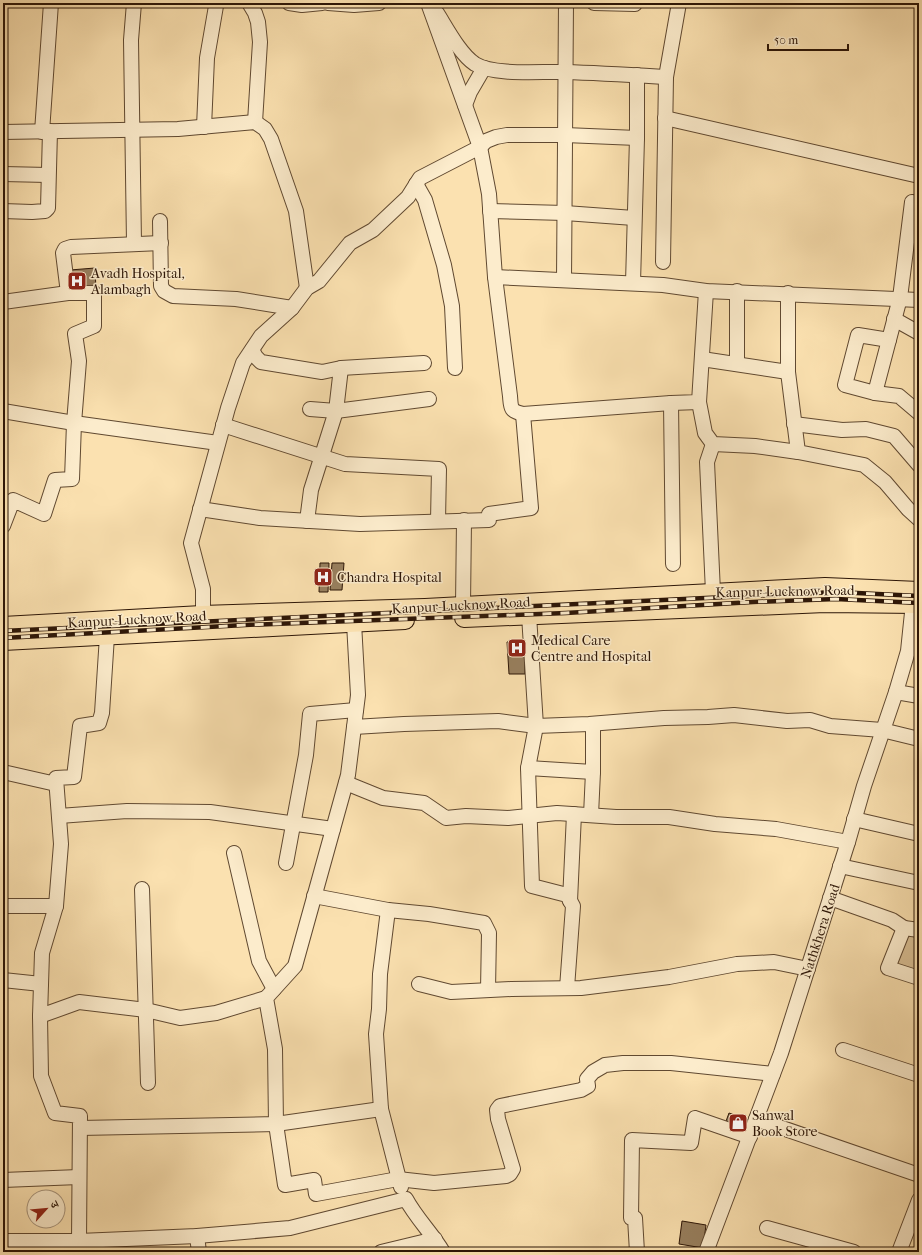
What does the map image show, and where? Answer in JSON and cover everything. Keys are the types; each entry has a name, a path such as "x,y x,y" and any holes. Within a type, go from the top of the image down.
{"main road":[{"name":"Kanpur-Lucknow Road","path":"3,626 203,623 354,623 529,615 654,603 713,592 825,587 917,600"},
{"name":"Kanpur-Lucknow Road","path":"3,641 107,636 203,623 463,606 654,603 825,603 917,600"}],"street":[{"path":"3,211 32,212 45,211 48,208 46,131 51,3"},
{"path":"134,3 131,40 134,243"},
{"path":"248,3 255,13 258,22 260,42 255,122"},
{"path":"289,3 302,5 322,3"},
{"path":"328,3 354,6 379,3"},
{"path":"429,3 462,52 475,64 484,68 505,71 565,72 666,77"},
{"path":"429,3 480,147 489,194 495,277 511,408 515,412 523,414 671,402 700,402"},
{"path":"564,280 566,3"},
{"path":"594,3 635,4"},
{"path":"663,262 666,77 679,3"},
{"path":"204,127 207,58 216,6"},
{"path":"464,105 484,68"},
{"path":"633,283 636,75"},
{"path":"665,118 919,176"},
{"path":"3,132 178,129 255,122 265,129 272,139 296,211 307,288"},
{"path":"203,623 203,589 191,543 223,425 243,363 261,336 292,308 307,288 319,281 350,243 373,230 408,197 420,178 480,147 486,141 496,136 565,135 636,138"},
{"path":"3,174 48,175"},
{"path":"416,184 425,200 444,265 452,306 455,368"},
{"path":"875,393 900,298 912,202"},
{"path":"490,211 565,213 634,218"},
{"path":"160,221 161,286 164,291 173,296 236,299 292,308"},
{"path":"68,293 63,253 65,249 71,247 134,243 161,243"},
{"path":"495,277 633,283 663,285 706,291 788,293 919,300"},
{"path":"706,291 700,402 706,433 713,444"},
{"path":"737,291 737,364"},
{"path":"3,302 68,293 94,294 94,326 75,334 79,361 74,423 72,479 55,480 44,514 13,500 3,526"},
{"path":"788,293 788,372 798,452"},
{"path":"894,319 919,333"},
{"path":"889,340 858,335 846,385 875,393 899,396 919,413"},
{"path":"252,350 261,362 322,372 341,368 424,363"},
{"path":"702,359 788,372"},
{"path":"307,521 311,490 336,411 341,368"},
{"path":"310,409 336,411 429,399"},
{"path":"671,402 673,564"},
{"path":"3,411 74,423 218,443"},
{"path":"200,509 260,518 360,524 489,520 489,514 531,508 523,414"},
{"path":"794,424 842,430 866,429 894,436 919,465"},
{"path":"223,425 345,464 439,469 438,521"},
{"path":"713,444 755,446 798,452 864,466 885,482 919,519"},
{"path":"713,444 707,462 713,592"},
{"path":"463,606 464,520"},
{"name":"Nathkhera Road","path":"706,1252 781,1053 882,730 896,692 908,651 917,600"},
{"path":"529,615 536,726 528,768 532,886 567,895 573,906 567,988"},
{"path":"40,1016 79,1002 146,1010 180,1018 216,1013 270,993 295,966 348,775 358,695 354,623"},
{"path":"79,1241 80,1116 55,1113 41,1076 40,1016 42,953 56,906 61,844 56,778 74,777 80,726 99,723 102,713 107,636"},
{"path":"896,692 919,696"},
{"path":"286,863 292,823 306,755 310,714 356,710"},
{"path":"354,727 498,721 536,726 734,715 788,721 810,720 830,726 882,730 919,739"},
{"path":"591,815 593,724"},
{"path":"528,768 593,772"},
{"path":"3,772 56,784"},
{"path":"346,783 384,798 424,803 446,818 466,816 508,818 556,813 669,817 715,824 776,829 848,842"},
{"path":"59,816 127,811 210,812 333,828"},
{"path":"570,901 574,814"},
{"path":"854,820 919,834"},
{"path":"234,853 259,961 270,993 275,1049 276,1124 285,1185 314,1180 316,1194 398,1179 434,1183 506,1176 510,1174 513,1169 498,1119 497,1110 500,1106 581,1090 588,1086 587,1079 592,1072 605,1065 671,1063 773,1074"},
{"path":"840,866 919,883"},
{"path":"142,889 148,1083"},
{"path":"314,896 388,910 429,914 484,923 489,933 488,990"},
{"path":"830,898 892,920 904,928 919,930"},
{"path":"3,906 56,906"},
{"path":"388,910 380,974 379,1009 376,1034 381,1109 398,1179 406,1200 443,1252"},
{"path":"904,928 888,968 919,978"},
{"path":"419,984 451,992 581,988 669,977 737,964 774,962 808,969"},
{"path":"3,980 41,984"},
{"path":"843,1050 919,1075"},
{"path":"80,1128 276,1124 381,1109"},
{"path":"637,1252 635,1218 631,1218 632,1140 691,1143 695,1118 750,1137"},
{"path":"756,1119 919,1175"},
{"path":"3,1180 79,1177"},
{"path":"3,1241 79,1241 123,1246 197,1236 290,1228 406,1200"},
{"path":"900,1252 919,1200"},
{"path":"767,1228 854,1252"},
{"path":"197,1236 199,1252"},
{"path":"381,1252 435,1239"}],"shaded area":[{"path":"906,931 919,936 919,974 894,965"}],"building":[{"path":"95,268 96,290 71,291 70,270"},
{"path":"320,563 329,563 328,592 319,592"},
{"path":"332,563 344,563 342,590 330,590"},
{"path":"524,641 525,674 509,674 507,642"},
{"name":"Sanwal Book Store","path":"729,1113 751,1121 747,1133 725,1124"},
{"path":"682,1221 706,1225 703,1248 679,1244"}],"railway":[{"path":"3,631 836,592 919,596"},
{"path":"3,638 245,625 566,613 753,602 836,599 919,603"}],"place":[{"name":"Avadh Hospital, Alambagh","path":"77,281"},
{"name":"Chandra Hospital","path":"323,577"},
{"name":"Medical Care Centre and Hospital","path":"517,648"},
{"name":"Sanwal Book Store","path":"738,1123"}]}
